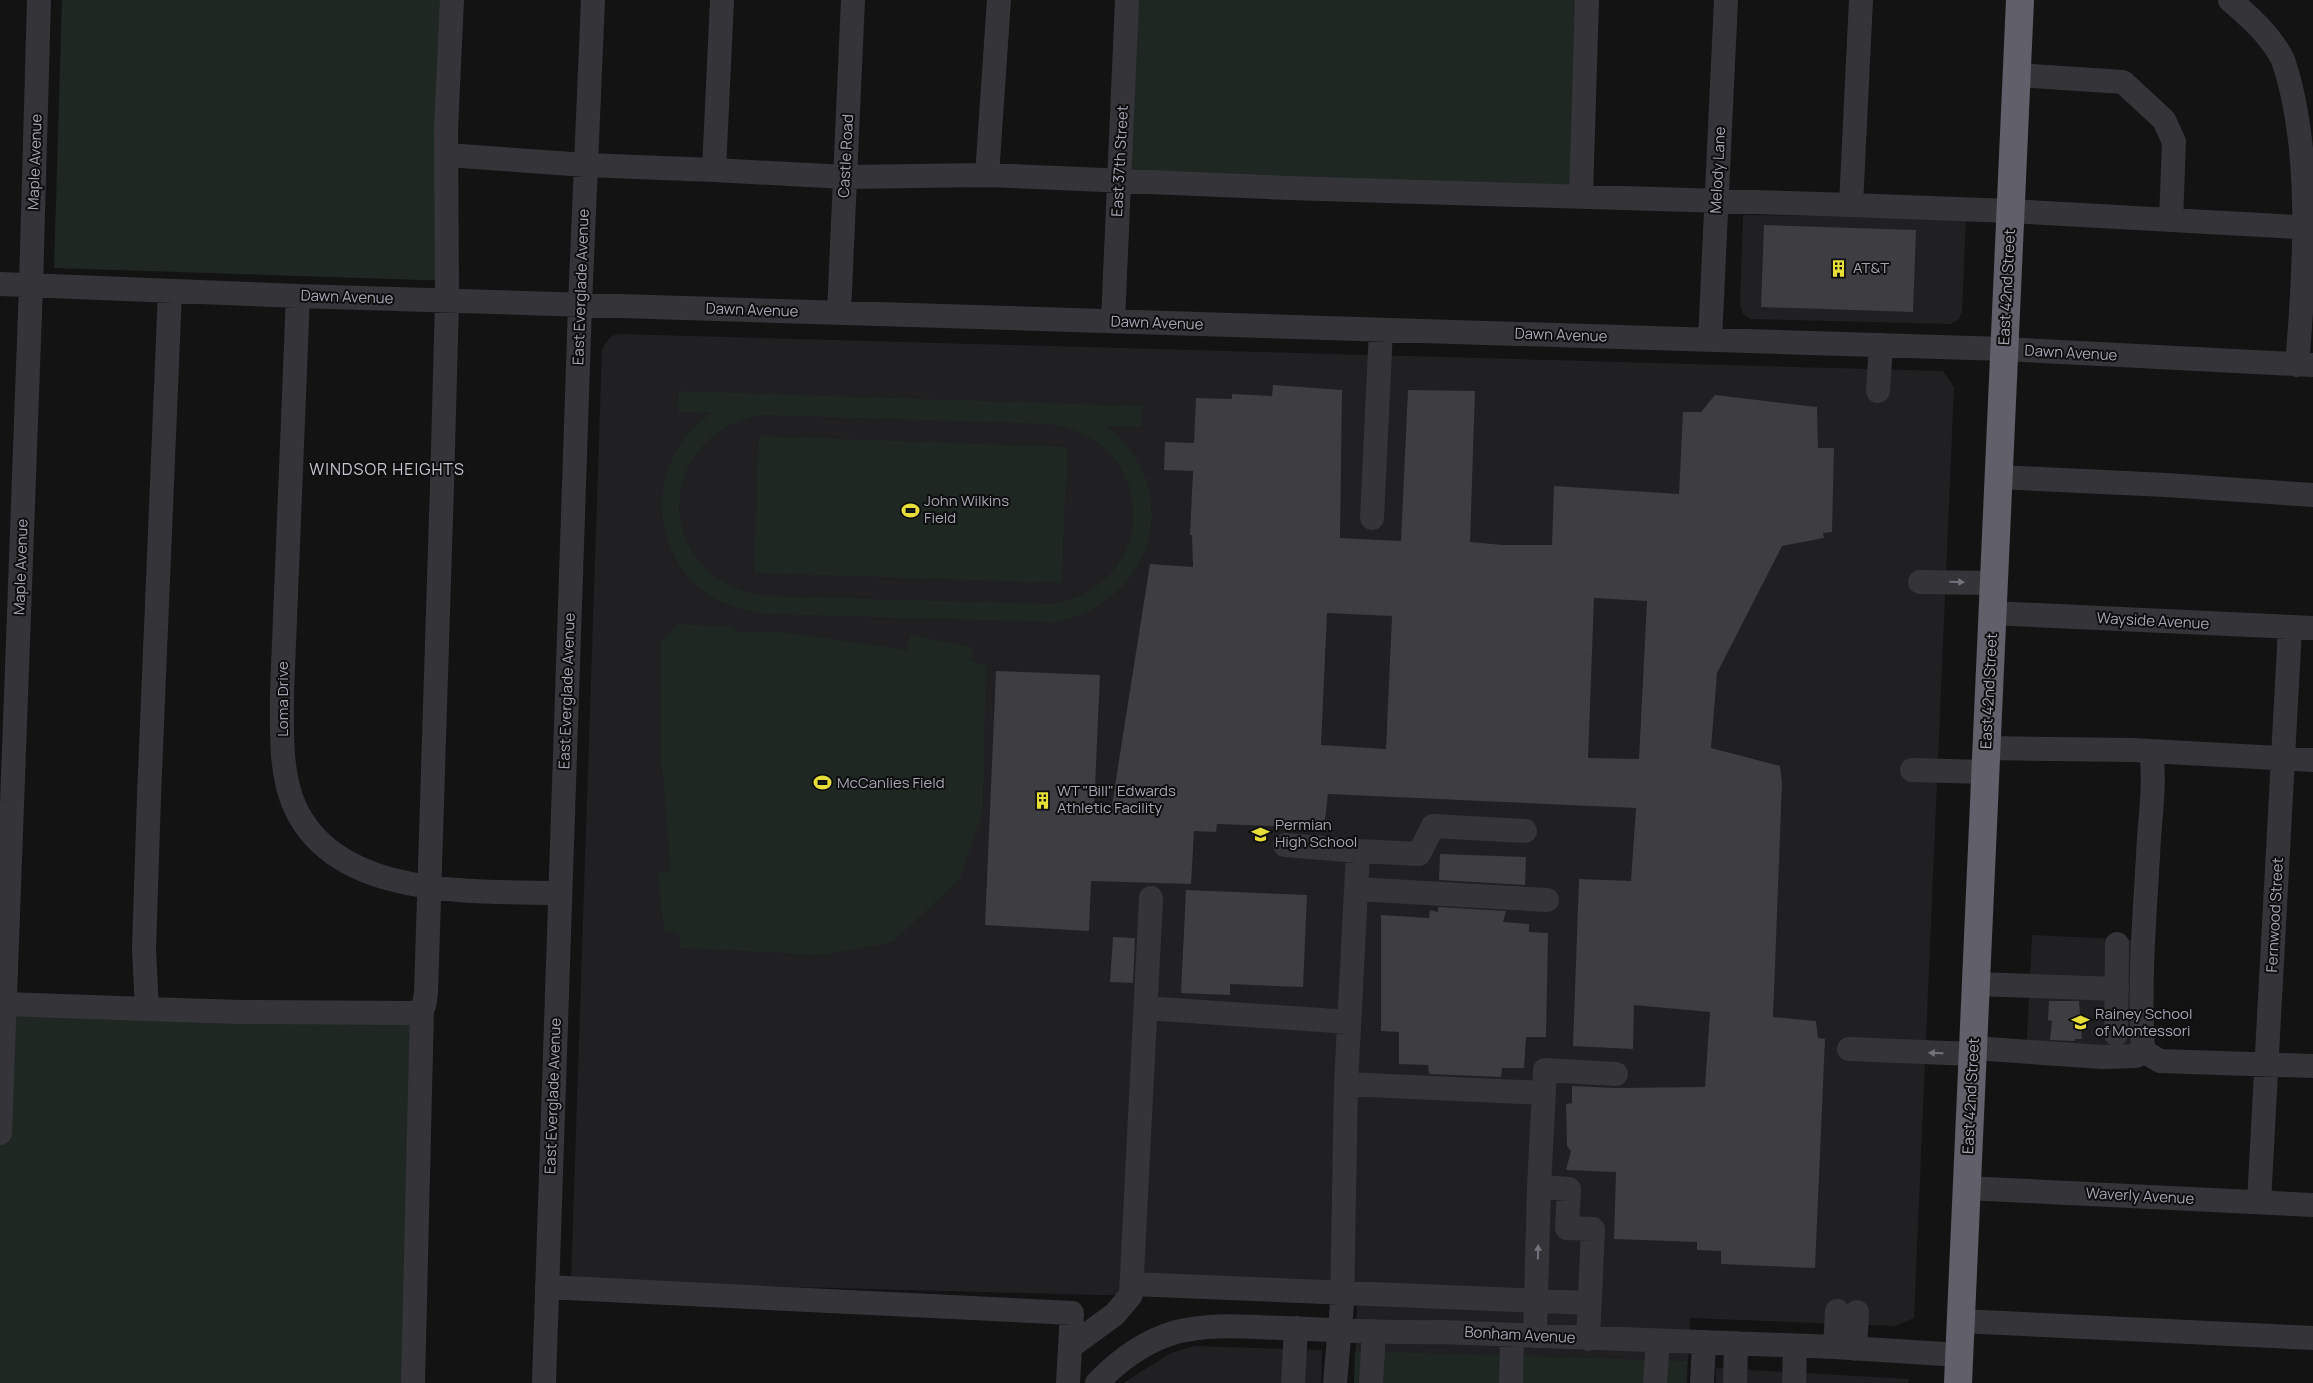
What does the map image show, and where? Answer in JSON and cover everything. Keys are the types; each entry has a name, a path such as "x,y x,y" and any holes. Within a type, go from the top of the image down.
{"highway":[{"name":"East 42nd Street","path":"1958,1383 2020,0"}],"street":[{"name":"Maple Avenue","path":"0,1133 31,285 39,0"},
{"path":"413,1383 422,1008 426,993 447,301 446,155 452,0"},
{"name":"East Everglade Avenue","path":"544,1383 580,305 593,0"},
{"path":"714,170 722,0"},
{"name":"Castle Road","path":"839,313 853,0"},
{"path":"987,175 999,0"},
{"name":"East 37th Street","path":"1113,321 1127,0"},
{"path":"1581,196 1587,0"},
{"name":"Melody Lane","path":"1710,340 1726,0"},
{"path":"1851,205 1860,0"},
{"path":"2230,0 2251,18 2269,38 2282,58 2294,86 2302,116 2309,181 2310,228 2305,365"},
{"path":"2016,74 2123,82 2164,120 2174,142 2171,220"},
{"path":"446,155 586,165 845,177 987,175 1119,182 1717,200 2010,211 2310,228"},
{"name":"Dawn Avenue","path":"0,284 447,301 2004,349 2305,365"},
{"path":"147,1009 144,950 149,786 170,291"},
{"name":"Loma Drive","path":"298,296 282,692 282,739 285,772 291,797 299,815 313,836 330,852 370,874 396,881 429,886 560,893"},
{"path":"1372,518 1382,330"},
{"path":"1878,391 1880,345"},
{"path":"1998,477 2313,495"},
{"path":"1920,582 1994,583"},
{"name":"Wayside Avenue","path":"1992,613 2302,628"},
{"name":"Fernwood Street","path":"2259,1202 2283,758 2302,628"},
{"path":"2143,1051 2141,1019 2148,856 2154,778 2151,751"},
{"path":"1912,770 1986,760 2151,751 2313,760"},
{"path":"1285,845 1419,854 1433,826 1525,831"},
{"path":"1335,1383 1342,1292 1346,1084 1358,851"},
{"path":"1356,889 1547,900"},
{"path":"1070,1348 1115,1314 1132,1295 1152,898"},
{"path":"2116,1034 2117,944"},
{"path":"1976,984 2117,990"},
{"path":"5,1004 408,1014 417,1013 422,1008"},
{"path":"1146,1008 1349,1022"},
{"path":"1849,1049 1900,1052 1973,1051 2102,1057 2136,1056 2143,1051"},
{"path":"2143,1051 2160,1061 2313,1066"},
{"path":"1511,1383 1524,1336 1537,1301 1539,1187 1545,1070 1616,1074"},
{"path":"1346,1084 1544,1093"},
{"path":"1539,1187 1569,1189 1567,1228 1593,1228 1588,1339"},
{"name":"Waverly Avenue","path":"1966,1188 2313,1205"},
{"path":"1133,1284 1589,1303"},
{"path":"547,1287 1072,1313 1068,1383"},
{"path":"1229,1326 1232,1288"},
{"path":"1441,1332 1443,1297"},
{"path":"1845,1348 1847,1312"},
{"path":"1960,1321 2313,1338"},
{"name":"Bonham Avenue","path":"1097,1383 1119,1362 1155,1340 1184,1331 1229,1326 1441,1332 1658,1342 1704,1342 1959,1355"},
{"path":"1293,1383 1296,1328"},
{"path":"1374,1331 1377,1383"},
{"path":"1655,1383 1658,1342"},
{"path":"1702,1383 1704,1342"},
{"path":"1736,1344 1736,1383"},
{"path":"1794,1383 1795,1346"}],"shaded area":[{"path":"62,0 463,0 451,281 54,268"},
{"path":"1127,0 1590,0 1581,203 1119,189"},
{"path":"1743,215 1966,218 1962,313 1958,320 1951,324 1751,319 1743,314 1740,305"},
{"name":"Permian High School","path":"620,334 1943,371 1954,387 1914,1318 1895,1326 1690,1318 1687,1383 1355,1383 1357,1294 1096,1295 571,1281 602,349 611,336"},
{"path":"679,391 1142,406 1141,426 1107,426 1132,452 1146,481 1152,511 1148,540 1137,568 1117,592 1091,610 1057,622 766,614 741,609 717,600 702,590 684,571 671,549 664,524 662,499 667,474 676,451 691,430 712,413 678,412","holes":["759,415 1046,424 1083,434 1110,454 1127,480 1133,510 1130,540 1115,568 1091,590 1055,604 766,596 729,585 703,565 686,539 680,509 684,479 698,451 723,429"]},
{"name":"John Wilkins Field","path":"759,436 1067,447 1062,583 754,573"},
{"name":"McCanlies Field","path":"677,624 734,627 737,632 781,632 907,650 910,635 973,647 971,661 986,665 983,811 960,879 893,942 823,955 680,948 679,933 664,931 658,873 671,870 661,754 662,641"},
{"name":"Rainey School of Montessori","path":"2032,935 2138,940 2132,1060 2026,1055"},
{"path":"2,1008 426,1022 413,1383 0,1383 0,1076"},
{"path":"1194,1346 1322,1350 1321,1383 1123,1383 1171,1353"},
{"path":"1355,1351 1687,1361 1686,1383 1354,1383"},
{"path":"1716,1368 1909,1379 1908,1383 1716,1383"}],"building":[{"name":"AT&T","path":"1764,225 1916,230 1913,312 1761,307"},
{"name":"Permian High School","path":"1273,385 1342,390 1340,538 1401,541 1408,390 1475,391 1470,542 1503,545 1552,545 1554,486 1679,494 1683,412 1701,412 1715,395 1817,407 1818,448 1834,448 1832,532 1823,533 1824,538 1782,546 1717,673 1711,748 1780,766 1782,783 1773,1017 1816,1021 1818,1038 1825,1039 1815,1268 1721,1264 1721,1251 1697,1250 1697,1242 1614,1239 1616,1172 1566,1170 1571,1151 1567,1146 1566,1104 1572,1103 1572,1086 1615,1088 1705,1087 1710,1012 1634,1005 1633,1049 1573,1046 1579,879 1631,881 1636,808 1328,794 1324,828 1217,824 1216,832 1194,831 1191,884 1091,881 1089,931 985,925 996,671 1100,675 1094,810 1111,811 1150,564 1193,567 1192,535 1190,535 1193,471 1164,470 1165,442 1194,443 1196,398 1232,399 1232,394 1272,396","holes":["1594,598 1647,601 1639,759 1588,758","1327,613 1392,616 1386,749 1321,745"]},
{"path":"1440,854 1526,857 1525,885 1439,880"},
{"path":"1186,890 1307,895 1303,987 1230,984 1230,995 1181,993"},
{"path":"1438,907 1506,911 1503,922 1529,924 1529,932 1548,933 1546,1037 1526,1037 1524,1068 1502,1068 1501,1077 1429,1074 1428,1065 1399,1064 1399,1032 1381,1031 1381,915 1429,918 1430,910 1438,912"},
{"path":"1113,937 1135,938 1133,983 1110,982"},
{"path":"2049,1001 2079,1001 2082,1039 2075,1039 2075,1041 2050,1040 2052,1021 2048,1020"}],"place":[{"name":"AT&T","path":"1839,268"},
{"name":"John Wilkins Field","path":"910,510"},
{"name":"McCanlies Field","path":"823,783"},
{"name":"WT \"Bill\" Edwards Athletic Facility","path":"1043,800"},
{"name":"Permian High School","path":"1261,834"},
{"name":"Rainey School of Montessori","path":"2081,1023"}],"district":[{"name":"WINDSOR HEIGHTS","path":"387,469"}]}
